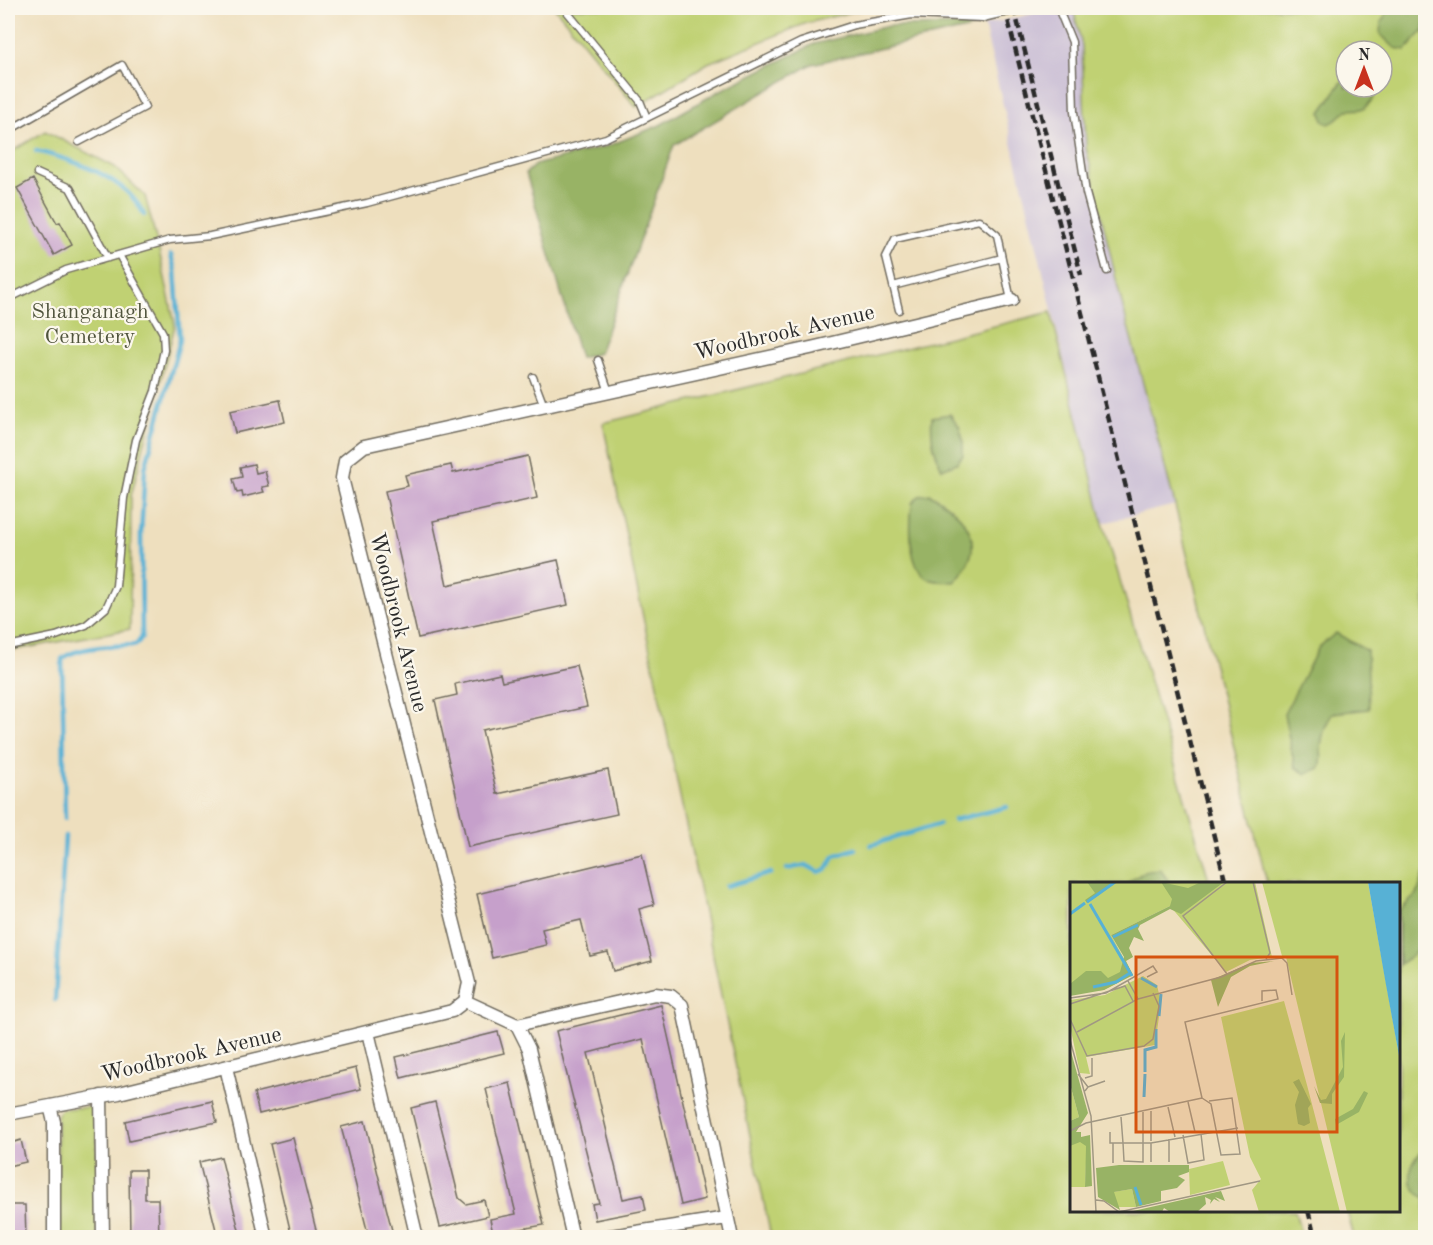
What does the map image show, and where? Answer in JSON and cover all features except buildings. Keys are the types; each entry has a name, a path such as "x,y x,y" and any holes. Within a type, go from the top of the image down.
{"street":[{"name":"Woodbrook Avenue","path":"8,1114 101,1096 368,1032 452,1011 465,1001 469,983 342,478 345,461 364,447 1011,300"},
{"path":"465,1001 517,1025 655,994 670,996 682,1005 732,1238"},
{"path":"517,1025 529,1049 573,1238"},
{"path":"368,1032 417,1238"},
{"path":"226,1067 266,1238"},
{"path":"101,1096 102,1238"},
{"path":"50,1106 54,1122 54,1238"},
{"path":"598,1238 727,1218"}],"lane":[{"path":"564,8 640,101 647,118"},
{"path":"8,285 11,298 66,270 170,240 210,236 367,203 606,138 801,42 854,25 912,15 934,8"},
{"path":"912,15 983,18 1025,8"},
{"path":"1054,8 1058,8 1072,42 1074,112 1086,193 1107,271"},
{"path":"8,131 122,64 145,107 80,142"},
{"path":"37,173 70,188 108,258"},
{"path":"899,310 886,257 895,239 979,220 997,235 1011,300"},
{"path":"8,646 56,636 86,625 106,608 116,586 124,498 136,441 155,391 164,350 163,333 119,255"},
{"path":"893,286 1002,258"},
{"path":"598,360 609,392"},
{"path":"533,377 544,406"}],"shaded area":[{"path":"1045,8 1073,8 1082,46 1086,148 1119,292 1175,505 1103,523 984,25 1045,11"}],"green space":[{"path":"555,8 867,8 807,23 708,63 636,107"},
{"path":"1073,8 1425,8 1425,1237 1354,1237 1347,1212 1400,1212 1400,882 1267,882 1175,505 1119,292 1086,148 1082,46"},
{"path":"1389,8 1425,8 1425,29 1406,50 1395,48 1394,39 1385,39 1380,34 1381,23"},
{"path":"984,25 812,64 674,145 599,353 580,358 526,173 535,165 608,146 660,125 721,90 814,44 888,26"},
{"path":"1334,93 1334,99 1373,99 1364,109 1347,110 1329,124 1323,120 1321,112"},
{"name":"Shanganagh Cemetery","path":"45,131 115,167 145,196 175,325 131,496 130,629 8,651 8,154"},
{"path":"1051,312 1103,523 1210,882 1070,882 1070,1212 1295,1212 1302,1237 771,1237 603,423"},
{"path":"950,414 959,426 963,439 963,455 957,463 942,469 933,444 932,417"},
{"path":"930,494 955,512 970,532 971,556 954,582 929,579 922,574 913,556 912,503 919,496"},
{"path":"1336,633 1367,651 1369,709 1333,713 1322,738 1320,768 1306,774 1295,767 1284,714 1319,647"},
{"path":"1160,869 1169,882 1129,882 1144,872"},
{"path":"1425,871 1426,926 1420,946 1414,954 1400,964 1400,910 1417,894"},
{"path":"91,1107 97,1117 97,1237 59,1237 57,1116 61,1109"},
{"path":"1425,1150 1425,1198 1414,1188 1411,1174 1414,1161"}],"waterway":[{"path":"36,151 67,159 112,180 136,202 144,215"},
{"path":"65,818 62,659 86,649 136,645 142,637 141,534 145,468 180,340 175,271 171,255"},
{"path":"954,820 1007,807"},
{"path":"871,845 939,824"},
{"path":"55,1000 65,836"},
{"path":"787,869 806,865 819,872 827,869 834,856 855,849"},
{"path":"726,886 771,873"}],"railway":[{"path":"1005,8 1225,882"},
{"path":"1014,8 1081,275"},
{"path":"1308,1212 1315,1238"}]}
